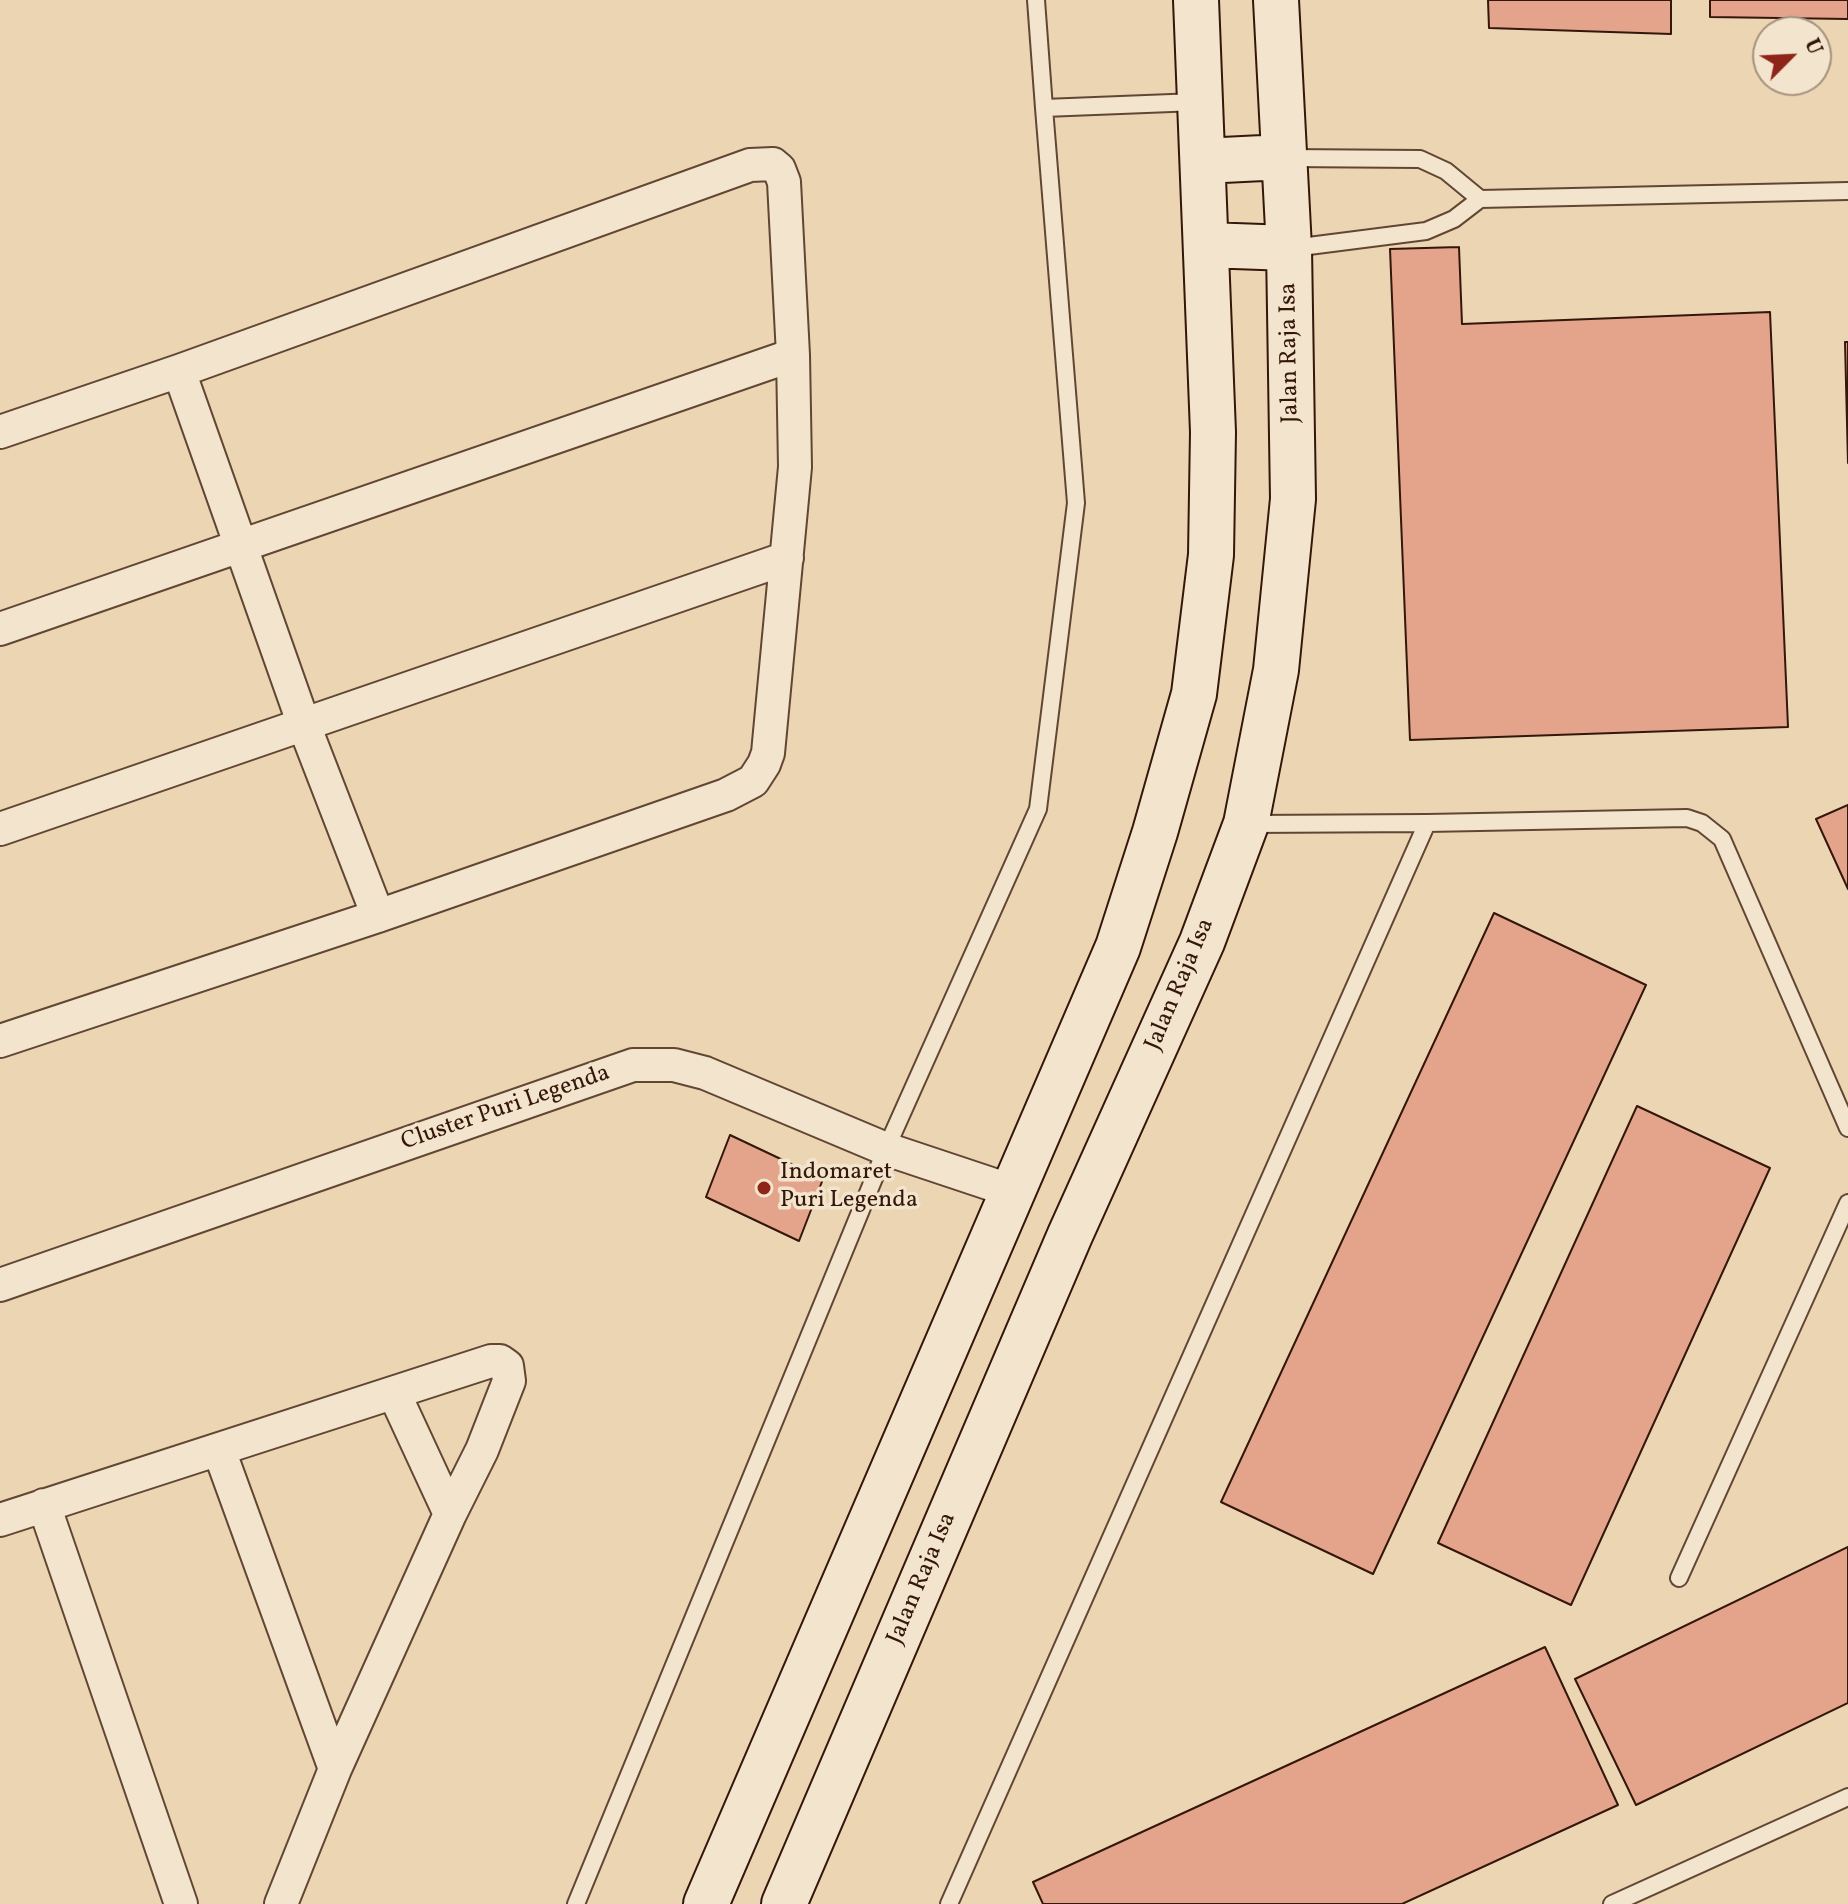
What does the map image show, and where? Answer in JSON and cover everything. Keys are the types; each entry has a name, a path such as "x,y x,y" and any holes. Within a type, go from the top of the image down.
{"main road":[{"path":"706,1904 1118,947 1194,694 1211,555 1213,432 1196,0"},
{"name":"Jalan Raja Isa","path":"784,1904 1070,1235 1202,942 1246,824 1276,670 1293,499 1289,248 1276,0"},
{"path":"1203,161 1283,157"},
{"path":"1207,245 1289,248"}],"street":[{"path":"0,432 179,371 735,170 762,163 773,164 779,169 784,182 795,467 768,753 753,781 726,795 378,916 0,1041"},
{"path":"0,629 793,355"},
{"path":"179,371 304,725 378,916"},
{"path":"0,829 787,558"},
{"name":"Cluster Puri Legenda","path":"0,1285 633,1065 674,1065 705,1073 886,1149 1012,1191"},
{"path":"0,1520 491,1361 500,1361 507,1366 509,1381 482,1450 335,1769 281,1904"},
{"path":"394,1393 450,1514"},
{"path":"219,1450 335,1769"},
{"path":"44,1505 181,1904"}],"lane":[{"path":"576,1904 886,1149 1038,809 1076,503 1036,0"},
{"path":"1044,108 1199,102"},
{"path":"1283,157 1420,159 1446,171 1480,199"},
{"path":"1289,248 1426,231 1454,219 1480,199 1848,191"},
{"path":"1246,824 1687,818 1702,823 1722,839 1848,1128"},
{"path":"949,1904 1427,823"},
{"path":"1679,1578 1848,1203"},
{"path":"1612,1904 1848,1797"}],"building":[{"path":"1488,0 1671,0 1671,34 1489,28"},
{"path":"1710,0 1848,0 1848,19 1832,19 1832,16 1710,17"},
{"path":"1459,247 1462,324 1770,312 1788,727 1410,740 1390,249"},
{"path":"1845,342 1848,342 1848,463"},
{"path":"1848,805 1848,889 1816,819"},
{"path":"1494,913 1646,985 1373,1574 1221,1502"},
{"path":"1637,1106 1770,1168 1571,1605 1438,1543"},
{"name":"Indomaret Puri Legenda","path":"730,1135 823,1179 799,1241 706,1197"},
{"path":"1848,1547 1848,1703 1636,1805 1575,1679"},
{"path":"1545,1647 1618,1805 1402,1904 1043,1904 1033,1882"}],"place":[{"name":"Indomaret Puri Legenda","path":"764,1188"}]}
